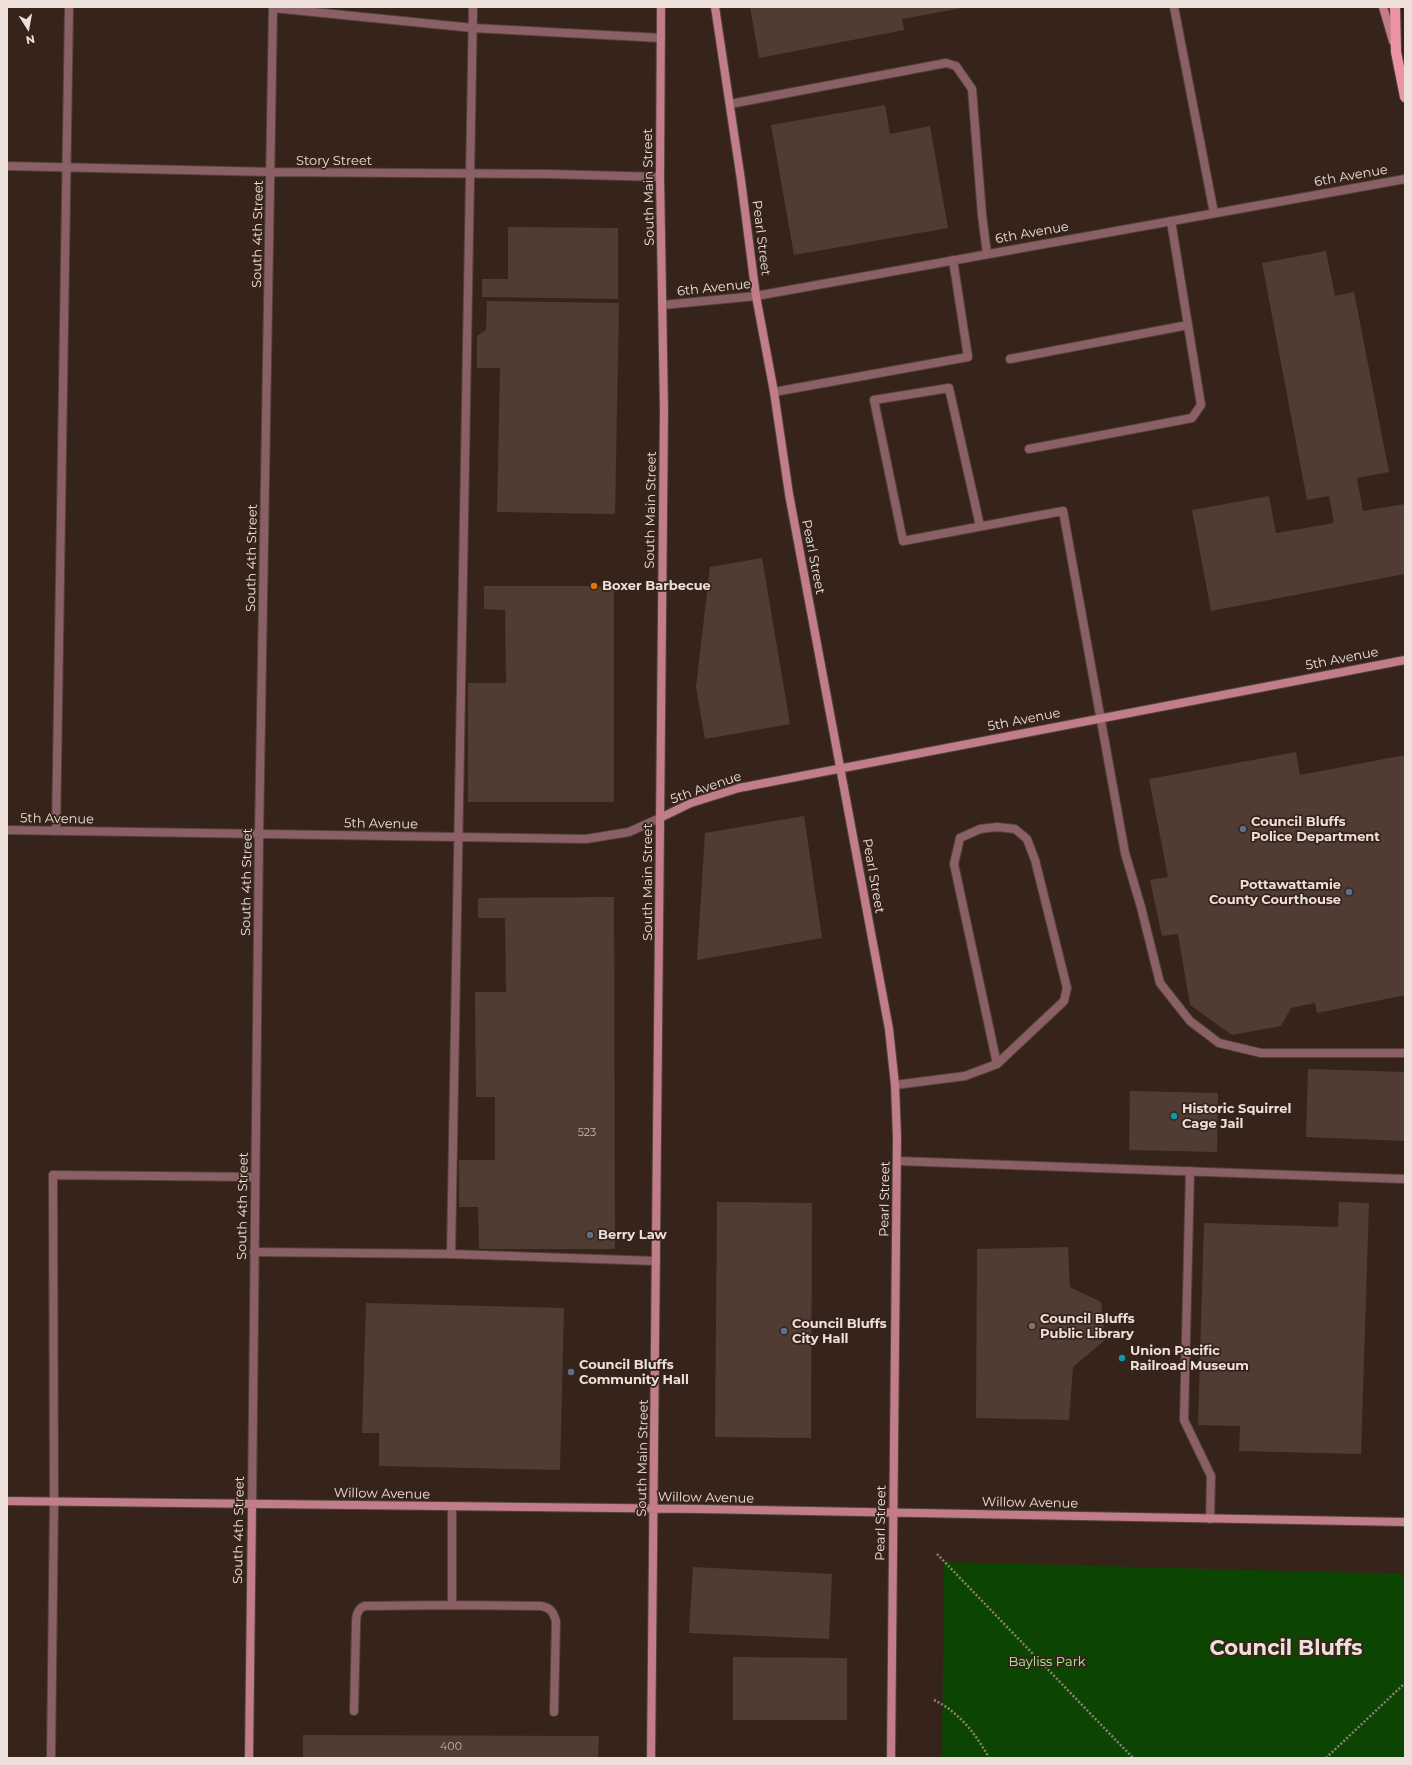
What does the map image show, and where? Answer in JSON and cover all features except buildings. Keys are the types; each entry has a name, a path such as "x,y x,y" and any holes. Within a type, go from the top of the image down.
{"main road":[{"name":"South Main Street","path":"651,1758 664,410 660,177 660,7"},
{"name":"Pearl Street","path":"715,7 730,104 756,296 774,392 789,494 889,1029 895,1085 897,1161 891,1758"},
{"path":"1383,7 1396,52 1405,97"},
{"path":"1394,7 1396,52"},
{"name":"5th Avenue","path":"660,818 691,803 738,788 1405,660"},
{"name":"Willow Avenue","path":"7,1501 893,1512 1405,1522"},
{"name":"South 4th Street","path":"250,1758 252,1504"}],"street":[{"path":"56,831 69,7"},
{"path":"273,7 473,28 660,38"},
{"name":"South 4th Street","path":"252,1504 259,835 273,7"},
{"path":"451,1254 473,7"},
{"path":"1174,7 1214,213"},
{"path":"730,104 946,63 956,66 972,89 986,254"},
{"name":"Story Street","path":"7,166 66,166 271,172 660,177"},
{"name":"6th Avenue","path":"663,305 756,296 1405,179"},
{"path":"1029,449 1192,418 1201,405 1171,221"},
{"path":"774,392 968,357 953,260"},
{"path":"1010,359 1188,325"},
{"path":"980,526 949,388 874,400 903,541 1063,511 1125,853 1141,907 1160,983 1190,1021 1219,1043 1261,1054 1405,1053"},
{"name":"5th Avenue","path":"7,830 259,835 586,838 629,832 660,818"},
{"path":"895,1085 965,1076 997,1064 1064,1001 1067,988 1035,860 1027,839 1015,829 997,827 980,829 960,838 954,864 997,1064"},
{"path":"897,1161 1405,1179"},
{"path":"1190,1171 1184,1420 1211,1476 1210,1518"},
{"path":"51,1758 54,1501 53,1175 255,1177"},
{"path":"254,1252 451,1254 656,1261"},
{"path":"452,1507 452,1605"},
{"path":"354,1711 356,1615 359,1608 364,1606 452,1605 542,1606 553,1612 556,1621 554,1712"}],"path":[{"path":"937,1554 1133,1758"},
{"path":"1326,1758 1405,1683"},
{"path":"934,1700 948,1708 968,1727 989,1758"}],"green space":[{"name":"Bayliss Park","path":"944,1562 1405,1574 1405,1758 942,1758"}],"place":[{"name":"Boxer Barbecue","path":"594,586"},
{"name":"Council Bluffs Police Department","path":"1243,829"},
{"name":"Pottawattamie County Courthouse","path":"1349,892"},
{"name":"Historic Squirrel Cage Jail","path":"1174,1116"},
{"name":"Berry Law","path":"590,1235"},
{"name":"Council Bluffs Public Library","path":"1032,1326"},
{"name":"Council Bluffs City Hall","path":"784,1331"},
{"name":"Union Pacific Railroad Museum","path":"1122,1358"},
{"name":"Council Bluffs Community Hall","path":"571,1372"}],"district":[{"name":"Council Bluffs","path":"1286,1649"}]}
